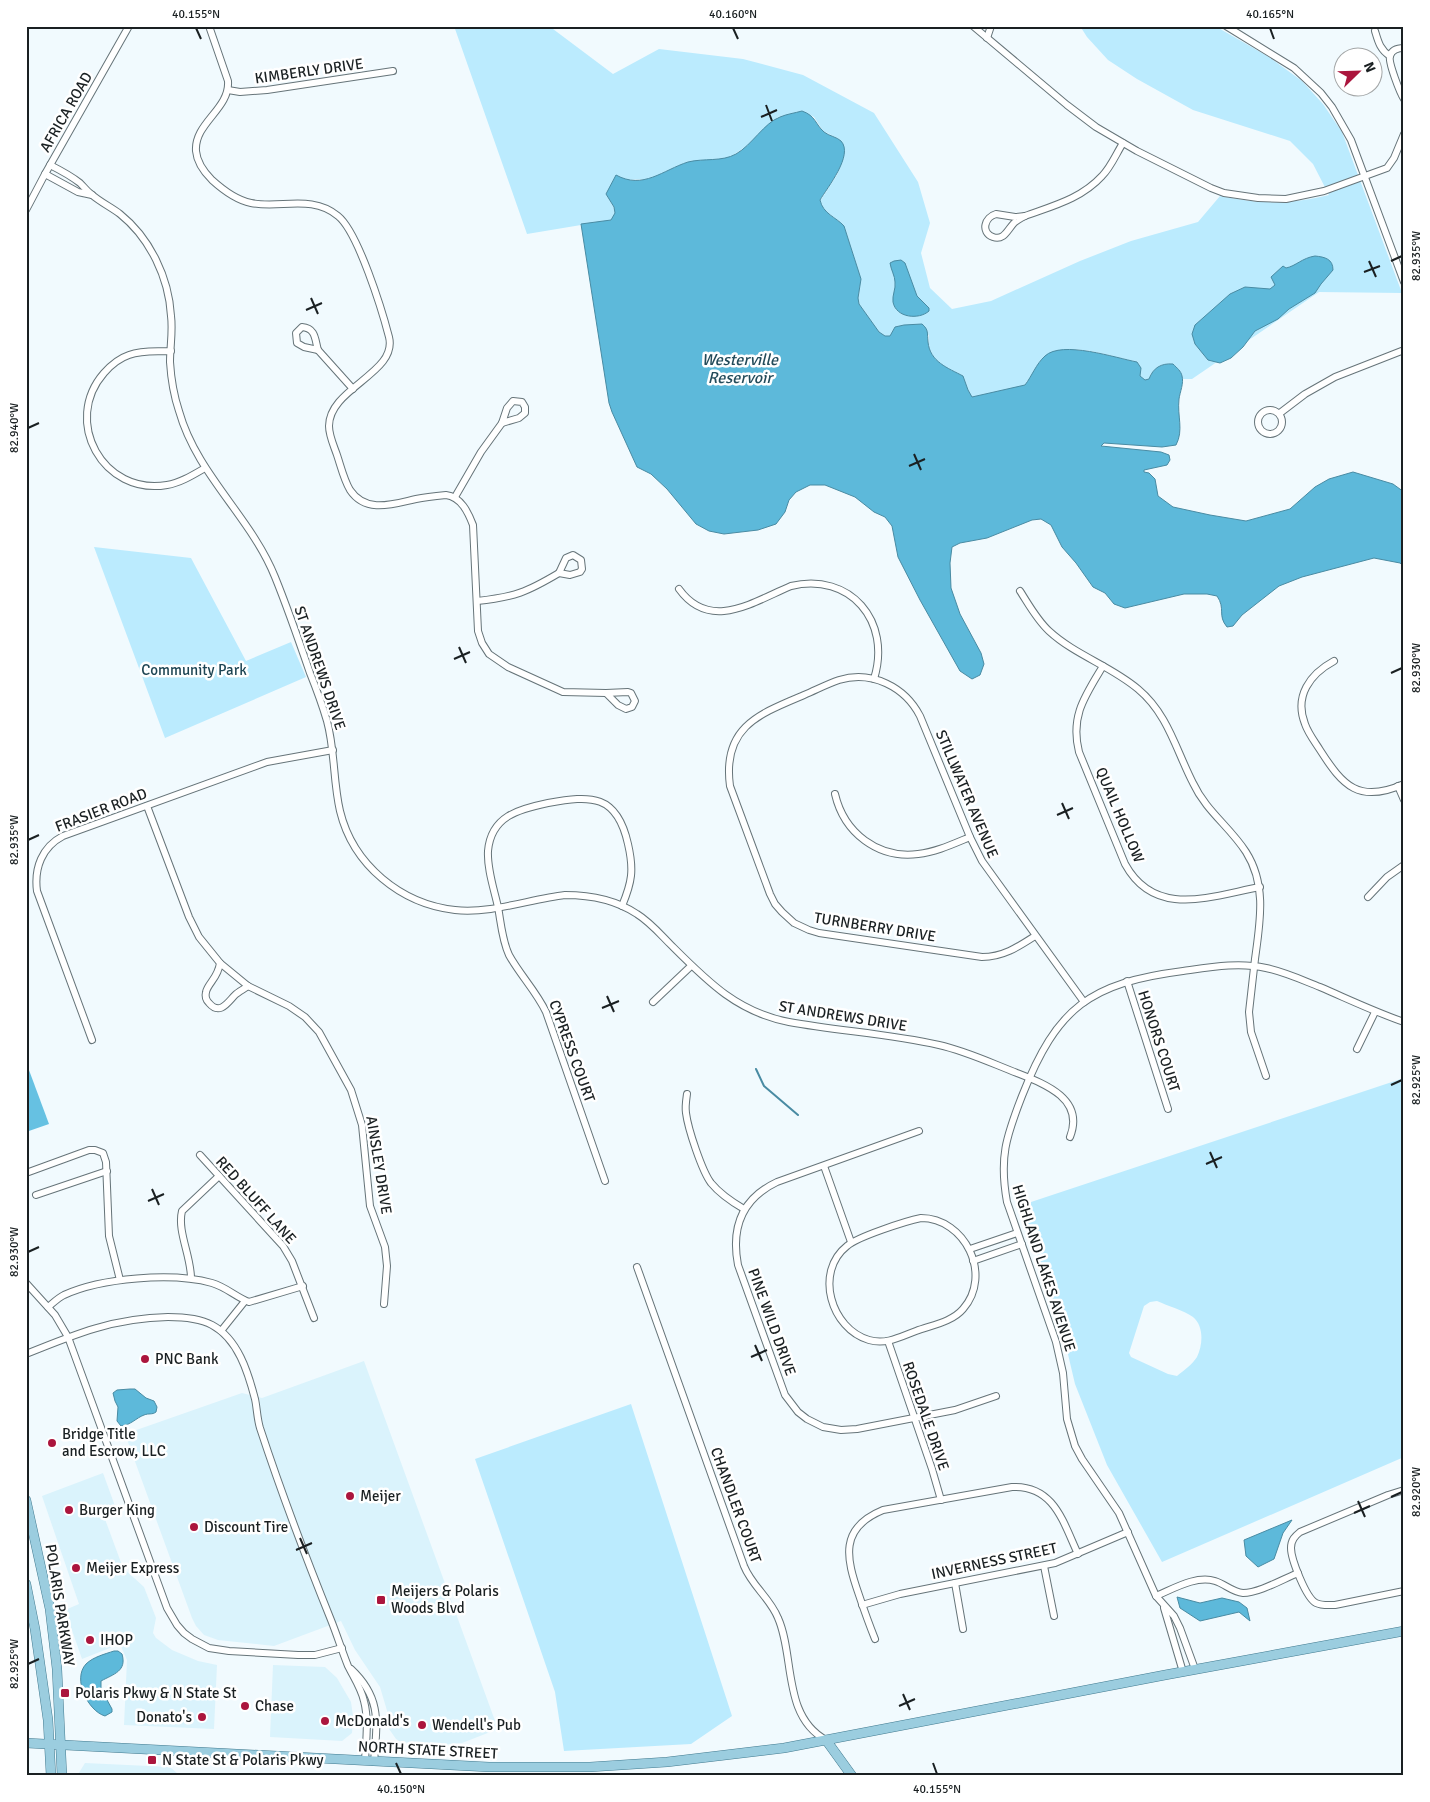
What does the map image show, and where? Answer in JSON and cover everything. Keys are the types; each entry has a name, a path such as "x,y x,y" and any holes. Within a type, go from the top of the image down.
{"main road":[{"name":"POLARIS PARKWAY","path":"26,1500 50,1609 57,1670 62,1776"},
{"name":"POLARIS PARKWAY","path":"26,1584 35,1629 50,1744 51,1776"},
{"name":"NORTH STATE STREET","path":"26,1743 365,1761 515,1772 667,1762 784,1748 1404,1631"},
{"path":"826,1740 852,1776"}],"street":[{"name":"AFRICA ROAD","path":"26,210 129,26"},
{"path":"209,26 228,81 228,90 224,100 198,137 196,151 199,163 207,175 229,193 247,202 257,204 309,203 323,206 339,217 346,224 357,245 384,319 390,346 387,356 333,411 329,425 329,432 347,483 354,495 366,504 377,506 446,495 455,498 465,508 473,525 478,631 482,643 489,654 501,664 563,692 606,692"},
{"path":"973,26 1066,105 1096,127 1211,188 1238,196 1267,199 1299,197 1366,177 1387,168 1394,158 1404,134"},
{"path":"987,38 991,26"},
{"path":"1226,26 1294,68 1321,93 1337,114 1348,133 1366,177 1404,282"},
{"path":"1375,31 1380,46 1390,56"},
{"path":"1404,48 1396,49 1390,56 1390,61 1404,99"},
{"name":"KIMBERLY DRIVE","path":"228,90 240,92 266,90 393,71"},
{"path":"1025,216 991,215 986,220 985,229 991,237 1000,238 1004,236 1017,220 1065,201 1088,188 1106,171 1124,143"},
{"name":"ST ANDREWS DRIVE","path":"50,165 81,184 92,195 123,216 143,238 159,266 169,295 172,380 179,412 189,439 205,468 255,537 270,565 324,711 333,750 337,794 346,829 363,859 378,876 404,894 432,906 458,911 498,907 565,895 592,896 605,899 633,911 648,922 692,966 722,992 738,1004 761,1014 790,1022 938,1045 977,1057 1029,1077 1054,1090 1064,1099 1073,1116 1070,1137"},
{"name":"ST ANDREWS DRIVE","path":"45,174 78,192 92,195"},
{"path":"318,350 353,389"},
{"path":"1280,413 1305,394 1335,377 1404,350"},
{"path":"171,351 144,351 129,355 109,368 98,380 89,400 87,419 89,436 98,456 106,466 123,478 140,485 156,486 171,484 205,468"},
{"path":"455,498 481,452 502,423"},
{"path":"477,601 517,595 532,589 559,573"},
{"path":"679,589 696,606 718,612 736,610 790,586 800,584 822,584 843,590 861,605 875,628 878,656 874,679"},
{"path":"1020,591 1036,616 1049,631 1066,644 1135,686 1160,712 1194,786 1213,814 1246,852 1255,869 1260,887 1260,922 1249,1012 1258,1055 1266,1076"},
{"path":"1334,662 1324,666 1312,678 1304,693 1302,716 1307,730 1334,773 1346,784 1360,791 1370,792 1401,785 1404,800"},
{"name":"QUAIL HOLLOW","path":"1103,666 1079,709 1076,725 1076,742 1125,864 1135,879 1150,892 1174,900 1195,899 1260,887"},
{"name":"TURNBERRY DRIVE","path":"874,679 857,677 839,680 767,711 745,727 732,748 729,764 730,786 745,830 775,904 794,923 820,933 969,956 988,957 1003,954 1035,936"},
{"name":"STILLWATER AVENUE","path":"874,679 896,688 908,698 918,711 970,837 986,868 1084,1002"},
{"name":"FRASIER ROAD","path":"92,1040 40,899 36,883 38,867 45,852 57,840 268,762 333,750"},
{"path":"835,794 840,810 854,831 865,842 884,851 905,855 918,854 948,846 970,837"},
{"name":"CYPRESS COURT","path":"606,1181 546,1012 536,994 514,964 507,949 488,859 490,841 498,826 510,814 523,809 583,798 601,802 618,817 625,829 632,859 631,884 622,906"},
{"name":"AINSLEY DRIVE","path":"147,806 189,917 199,937 220,963 248,986 288,1006 306,1017 313,1024 355,1101 365,1140 370,1206 385,1247 387,1266 384,1304"},
{"path":"1368,897 1388,877 1404,865"},
{"path":"220,963 215,979 206,991 206,998 210,1004 217,1008 226,1005 234,996 248,986"},
{"path":"653,1002 692,966"},
{"name":"HIGHLAND LAKES AVENUE","path":"1195,1670 1180,1628 1174,1616 1156,1596 1116,1507 1075,1446 1067,1419 1063,1373 1056,1342 1007,1202 1004,1186 1003,1154 1008,1133 1029,1077 1049,1039 1064,1019 1084,1002 1108,988 1127,981 1158,974 1215,966 1254,966 1290,974 1375,1012 1404,1022"},
{"name":"HONORS COURT","path":"1127,981 1168,1109"},
{"path":"1358,1049 1375,1012"},
{"path":"687,1094 686,1115 706,1174 712,1184 722,1194 744,1209"},
{"name":"PINE WILD DRIVE","path":"919,1131 772,1184 758,1194 744,1209 736,1236 735,1251 738,1266 781,1385 791,1404 807,1419 816,1424 840,1430 857,1429 955,1410 996,1396"},
{"path":"26,1173 89,1150 103,1153 107,1171 109,1236 120,1280"},
{"name":"RED BLUFF LANE","path":"200,1155 283,1246 303,1286 314,1318"},
{"path":"824,1166 851,1242"},
{"path":"36,1195 107,1171"},
{"path":"191,1278 189,1256 181,1226 182,1211 218,1176"},
{"path":"929,1218 946,1224 961,1236 970,1250 975,1287 968,1303 952,1318 888,1341 862,1338 850,1330 838,1316 831,1298 829,1278 833,1264 842,1250 851,1242 913,1220 929,1218"},
{"path":"970,1250 1017,1233"},
{"path":"973,1261 1022,1244"},
{"name":"CHANDLER COURT","path":"637,1267 744,1566 778,1617 791,1685 796,1701 815,1732 826,1740"},
{"path":"48,1307 62,1296 77,1290 120,1280 162,1277 191,1278 224,1288 250,1302 303,1286"},
{"path":"26,1283 48,1307 68,1337 167,1608 177,1625 192,1639 209,1648 229,1651 311,1655 342,1648"},
{"path":"221,1331 245,1301"},
{"path":"26,1354 103,1325 156,1317 192,1319 211,1325 221,1331 233,1343 241,1358 255,1399 260,1427 348,1666 362,1694 367,1720 365,1761"},
{"name":"ROSEDALE DRIVE","path":"888,1341 932,1469 940,1500"},
{"path":"875,1639 851,1572 848,1557 850,1542 857,1528 866,1519 883,1510 1012,1487 1023,1487 1035,1490 1048,1498 1056,1507 1078,1554"},
{"path":"1404,1490 1388,1494 1300,1532 1294,1537 1291,1546 1298,1573 1311,1598 1321,1605 1335,1605 1404,1591"},
{"name":"INVERNESS STREET","path":"862,1605 900,1594 1044,1566 1078,1554 1128,1532"},
{"path":"1044,1566 1054,1616"},
{"path":"1156,1596 1190,1582 1211,1580 1236,1592 1245,1593 1298,1573"},
{"path":"954,1583 963,1629"},
{"name":"HIGHLAND LAKES AVENUE","path":"1164,1606 1183,1672"},
{"path":"348,1666 363,1680 371,1693 377,1722 374,1762"}],"shaded area":[{"path":"26,1062 49,1124 26,1132"},
{"path":"364,1361 498,1729 462,1743 440,1745 401,1742 396,1739 387,1726 388,1714 380,1687 355,1650 341,1621 274,1646 218,1640 204,1635 192,1618 125,1434 242,1393 262,1398"},
{"path":"103,1473 115,1506 102,1511 123,1568 144,1587 156,1618 153,1633 156,1638 172,1650 198,1661 217,1665 214,1729 124,1725 127,1660 120,1644 82,1659 65,1610 79,1604 42,1496"},
{"path":"273,1665 325,1667 337,1678 351,1702 353,1716 352,1733 342,1741 270,1737"},
{"path":"85,1763 170,1767 178,1774 184,1776 77,1776"}],"green space":[{"path":"454,26 549,26 613,74 659,49 743,59 803,75 874,113 918,182 930,223 921,253 930,288 952,309 991,301 1080,261 1131,241 1198,222 1220,196 1248,201 1287,202 1329,195 1313,164 1290,141 1193,110 1137,79 1108,60 1087,37 1080,26 1215,26 1269,57 1302,81 1323,104 1342,132 1402,293 1319,292 1192,379 1183,379 1180,371 1151,373 1149,379 1145,380 1140,376 1141,368 1137,362 1096,352 1074,349 1057,352 1035,372 1025,385 972,397 963,376 943,365 933,356 930,350 929,335 904,325 895,327 890,336 885,336 879,332 859,304 861,279 847,235 839,221 825,211 820,201 837,175 843,158 837,138 823,131 814,117 802,111 778,117 748,145 729,158 688,162 660,176 647,179 624,180 606,194 615,213 611,220 527,234"},
{"name":"Community Park","path":"94,547 191,558 246,661 291,642 306,677 165,738"},
{"path":"1404,1078 1404,1457 1162,1562 1107,1465 1075,1384 1059,1316 1019,1206","holes":["1157,1301 1193,1317 1201,1330 1201,1341 1197,1357 1177,1376 1168,1374 1131,1357 1129,1353 1144,1306 1150,1302"]},
{"path":"631,1404 732,1716 691,1744 564,1751 555,1692 475,1459"}],"water":[{"name":"Westerville Reservoir","path":"802,111 813,118 824,132 841,141 844,147 842,163 820,200 824,209 844,226 861,279 859,304 879,332 885,336 890,336 895,327 922,324 927,330 929,349 932,355 941,364 963,376 972,397 1025,385 1045,356 1064,350 1103,354 1137,362 1141,368 1140,376 1145,380 1149,379 1158,367 1165,364 1173,364 1180,371 1182,379 1179,399 1180,434 1176,445 1162,447 1104,443 1101,446 1161,452 1169,455 1170,460 1167,465 1144,470 1144,472 1149,473 1155,479 1158,496 1173,507 1246,521 1290,509 1315,487 1329,479 1353,472 1393,484 1404,492 1404,566 1400,563 1374,558 1302,577 1279,586 1242,615 1233,626 1227,627 1222,619 1221,605 1217,596 1184,594 1125,608 1114,604 1105,593 1093,587 1062,547 1051,525 1041,519 1032,520 987,538 960,543 952,547 950,563 951,588 960,614 981,653 984,664 980,675 972,679 960,671 920,600 898,557 892,526 885,517 874,512 855,497 825,485 810,485 796,492 789,500 785,512 776,524 758,530 724,534 709,531 696,524 667,489 651,474 637,467 612,412 581,224 611,220 615,213 614,207 606,194 616,175 626,179 644,180 688,162 731,156 742,150 774,120"},
{"path":"1315,256 1328,259 1332,263 1333,270 1315,293 1289,309 1278,319 1255,331 1243,347 1231,358 1220,363 1208,360 1195,344 1192,334 1195,325 1230,294 1245,287 1270,289 1275,285 1271,277 1283,266 1286,268 1290,267 1306,258"},
{"path":"901,260 905,263 917,296 929,308 929,311 920,316 903,314 898,311 893,302 895,280 890,263"},
{"path":"135,1389 146,1398 154,1401 157,1407 156,1412 144,1415 121,1426 117,1421 118,1407 113,1393 117,1390"},
{"path":"1292,1520 1283,1533 1274,1559 1258,1567 1246,1556 1244,1540"},
{"path":"1177,1597 1200,1603 1222,1598 1239,1602 1247,1608 1250,1621 1239,1612 1200,1621 1180,1608"},
{"path":"114,1651 122,1654 123,1664 115,1674 101,1681 101,1689 112,1709 112,1712 105,1716 93,1708 84,1694 81,1686 82,1670 86,1664 99,1656"}],"waterway":[{"path":"756,1069 764,1086 798,1115"}],"place":[{"name":"PNC Bank","path":"145,1359"},
{"name":"Bridge Title and Escrow, LLC","path":"52,1443"},
{"name":"Meijer","path":"350,1496"},
{"name":"Burger King","path":"69,1510"},
{"name":"Discount Tire","path":"194,1527"},
{"name":"Meijer Express","path":"76,1568"},
{"name":"Meijers & Polaris Woods Blvd","path":"381,1600"},
{"name":"IHOP","path":"90,1640"},
{"name":"Polaris Pkwy & N State St","path":"65,1693"},
{"name":"Chase","path":"245,1706"},
{"name":"Donato's","path":"202,1717"},
{"name":"McDonald's","path":"325,1721"},
{"name":"Wendell's Pub","path":"422,1725"},
{"name":"N State St & Polaris Pkwy","path":"152,1760"}]}
